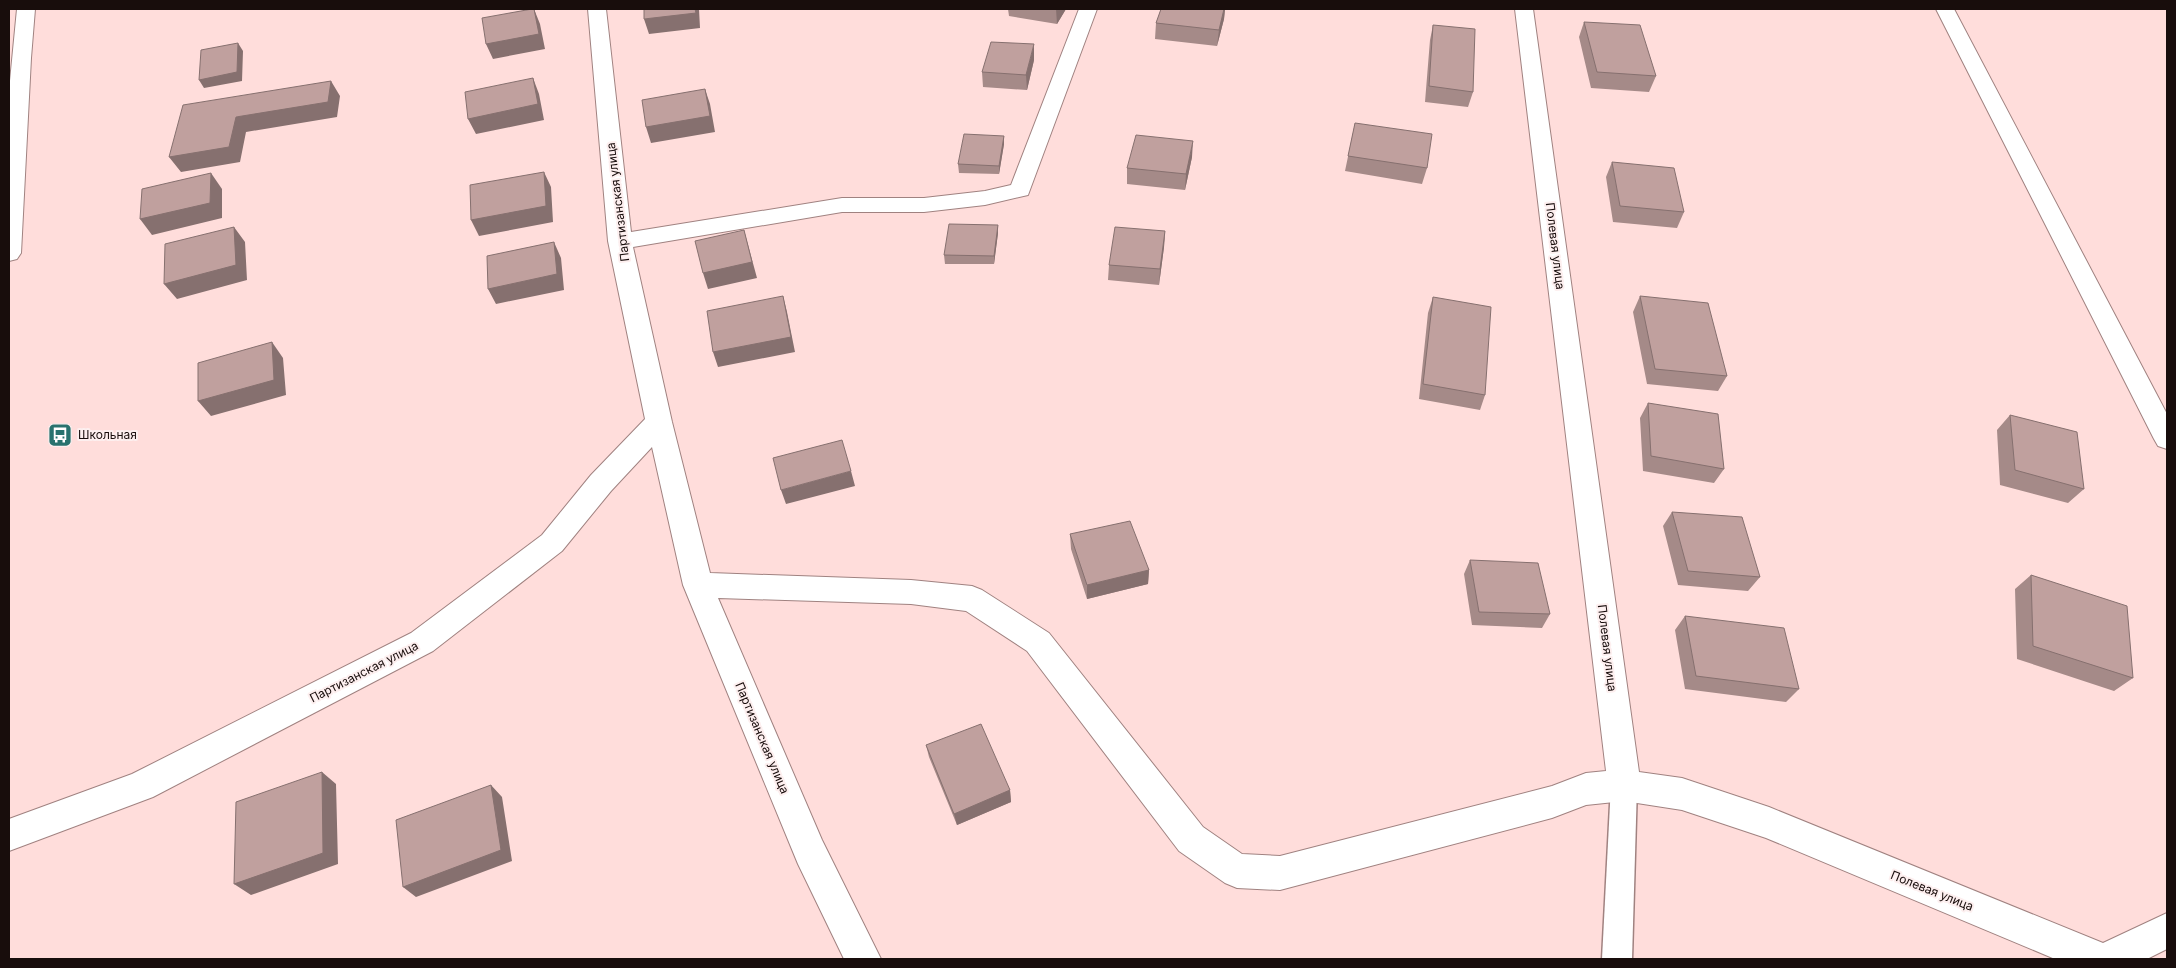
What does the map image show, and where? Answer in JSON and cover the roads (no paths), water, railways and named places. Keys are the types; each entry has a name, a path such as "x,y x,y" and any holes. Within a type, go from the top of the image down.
{"main road":[{"path":"9,253 21,58 26,9"},
{"name":"Партизанская улица","path":"597,9 620,241 659,422 698,585 810,852 863,959"},
{"path":"620,241 842,205 924,204 985,198 1020,190 1088,9"},
{"name":"Полевая улица","path":"1524,9 1624,785 1682,794 1769,824 2098,959"},
{"path":"1945,9 2167,439"},
{"name":"Партизанская улица","path":"9,834 141,786 422,642 552,543 601,483 659,422"},
{"path":"698,585 911,592 972,599 1038,642 1190,839 1237,871 1280,873 1552,802 1586,789 1624,785"},
{"path":"2108,959 2167,932"}],"lane":[{"path":"1617,959 1624,785"}],"place":[{"name":"Школьная","path":"60,435"}]}
